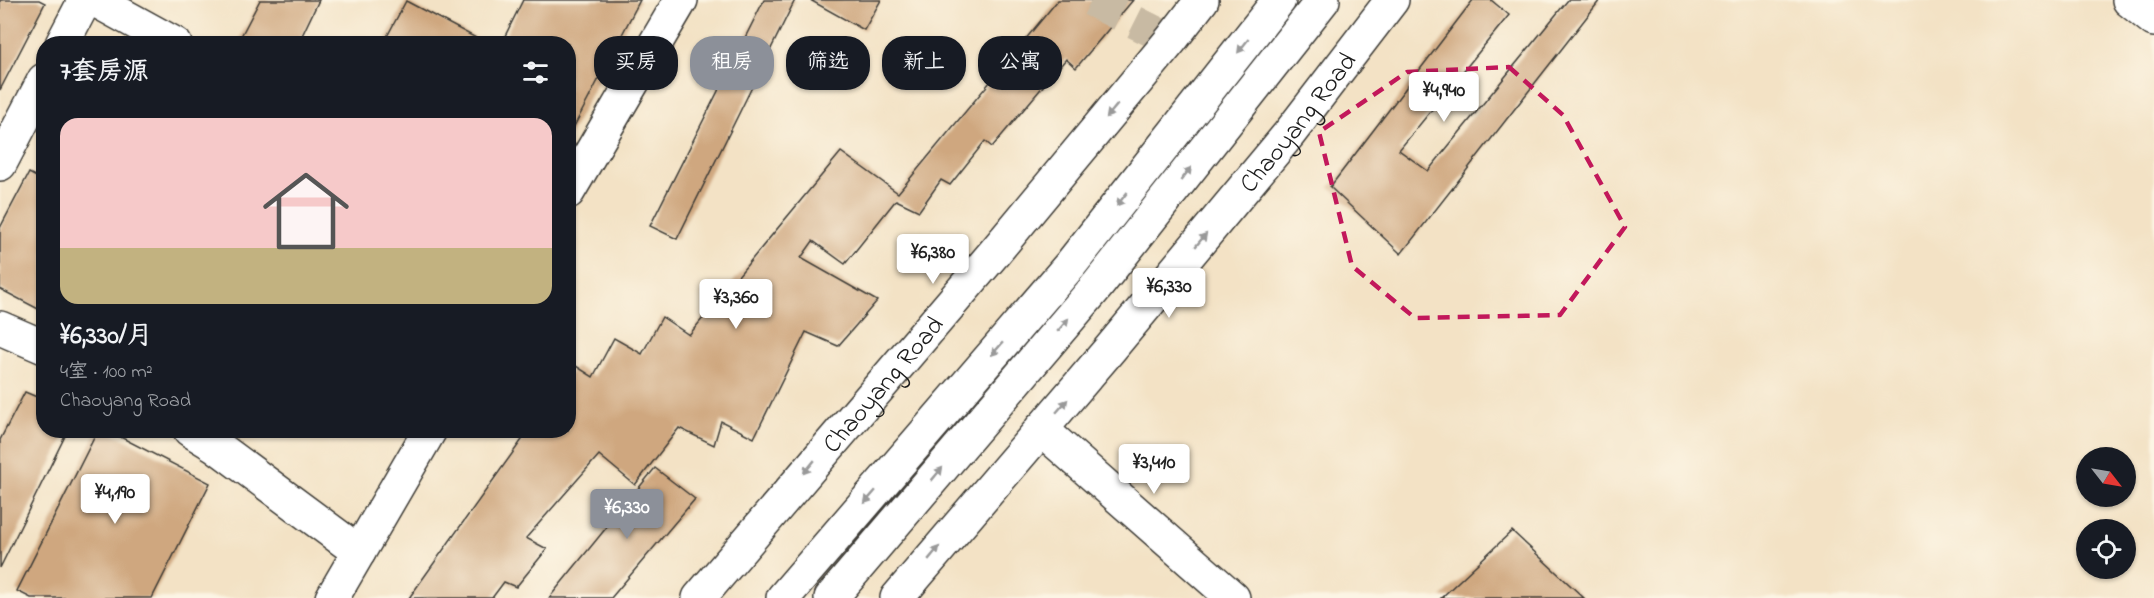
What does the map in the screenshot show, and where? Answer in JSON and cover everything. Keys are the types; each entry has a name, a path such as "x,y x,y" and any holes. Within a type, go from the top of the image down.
{"main road":[{"path":"66,36 85,0"},
{"path":"95,0 161,36"},
{"path":"576,178 681,0"},
{"name":"Chaoyang Road","path":"699,598 995,252 1202,0"},
{"path":"783,598 1071,264 1279,0"},
{"path":"831,598 1097,285 1323,0"},
{"name":"Chaoyang Road","path":"897,598 1289,134 1392,0"},
{"path":"2129,0 2154,21"},
{"path":"0,164 36,95"},
{"path":"0,328 36,344"},
{"path":"1041,429 1233,598"},
{"path":"203,438 358,552"},
{"path":"332,598 425,438"}],"highlighted area":[{"path":"1509,67 1563,115 1625,227 1560,315 1415,318 1352,266 1319,132 1407,72"}],"building":[{"path":"0,0 39,0 45,3 0,90"},
{"path":"260,0 319,0 302,36 241,36"},
{"path":"523,0 640,0 621,36 594,36 594,88 576,123 576,36 505,36"},
{"path":"764,0 795,0 774,43 774,36 746,36"},
{"path":"810,0 881,0 864,30"},
{"path":"1058,0 1133,0 1076,68 1066,59 1062,64 1062,36 1028,36"},
{"path":"1473,0 1491,0 1509,15 1399,150 1428,171 1568,0 1600,0 1401,254 1330,187"},
{"path":"406,1 472,36 387,36"},
{"path":"719,90 751,90 677,239 650,226"},
{"path":"983,90 1040,90 992,147 985,141 950,185 941,180 919,211 896,200 845,264 813,241 801,258 877,301 838,346 806,332 754,438 721,421 714,445 679,428 635,485 599,455 526,538 547,549 516,587 504,582 492,598 409,598 523,438 576,438 576,366 593,377 614,338 642,354 662,317 689,335 841,152 898,193"},
{"path":"29,173 36,177 36,308 0,289 0,228"},
{"path":"25,392 36,397 36,438 64,438 0,568 0,440"},
{"path":"94,438 123,438 210,483 152,598 31,598 17,591"},
{"path":"655,468 695,499 611,598 549,598"},
{"path":"1512,531 1584,598 1441,598"}],"tunnel":[{"path":"1091,0 1171,40"}]}
